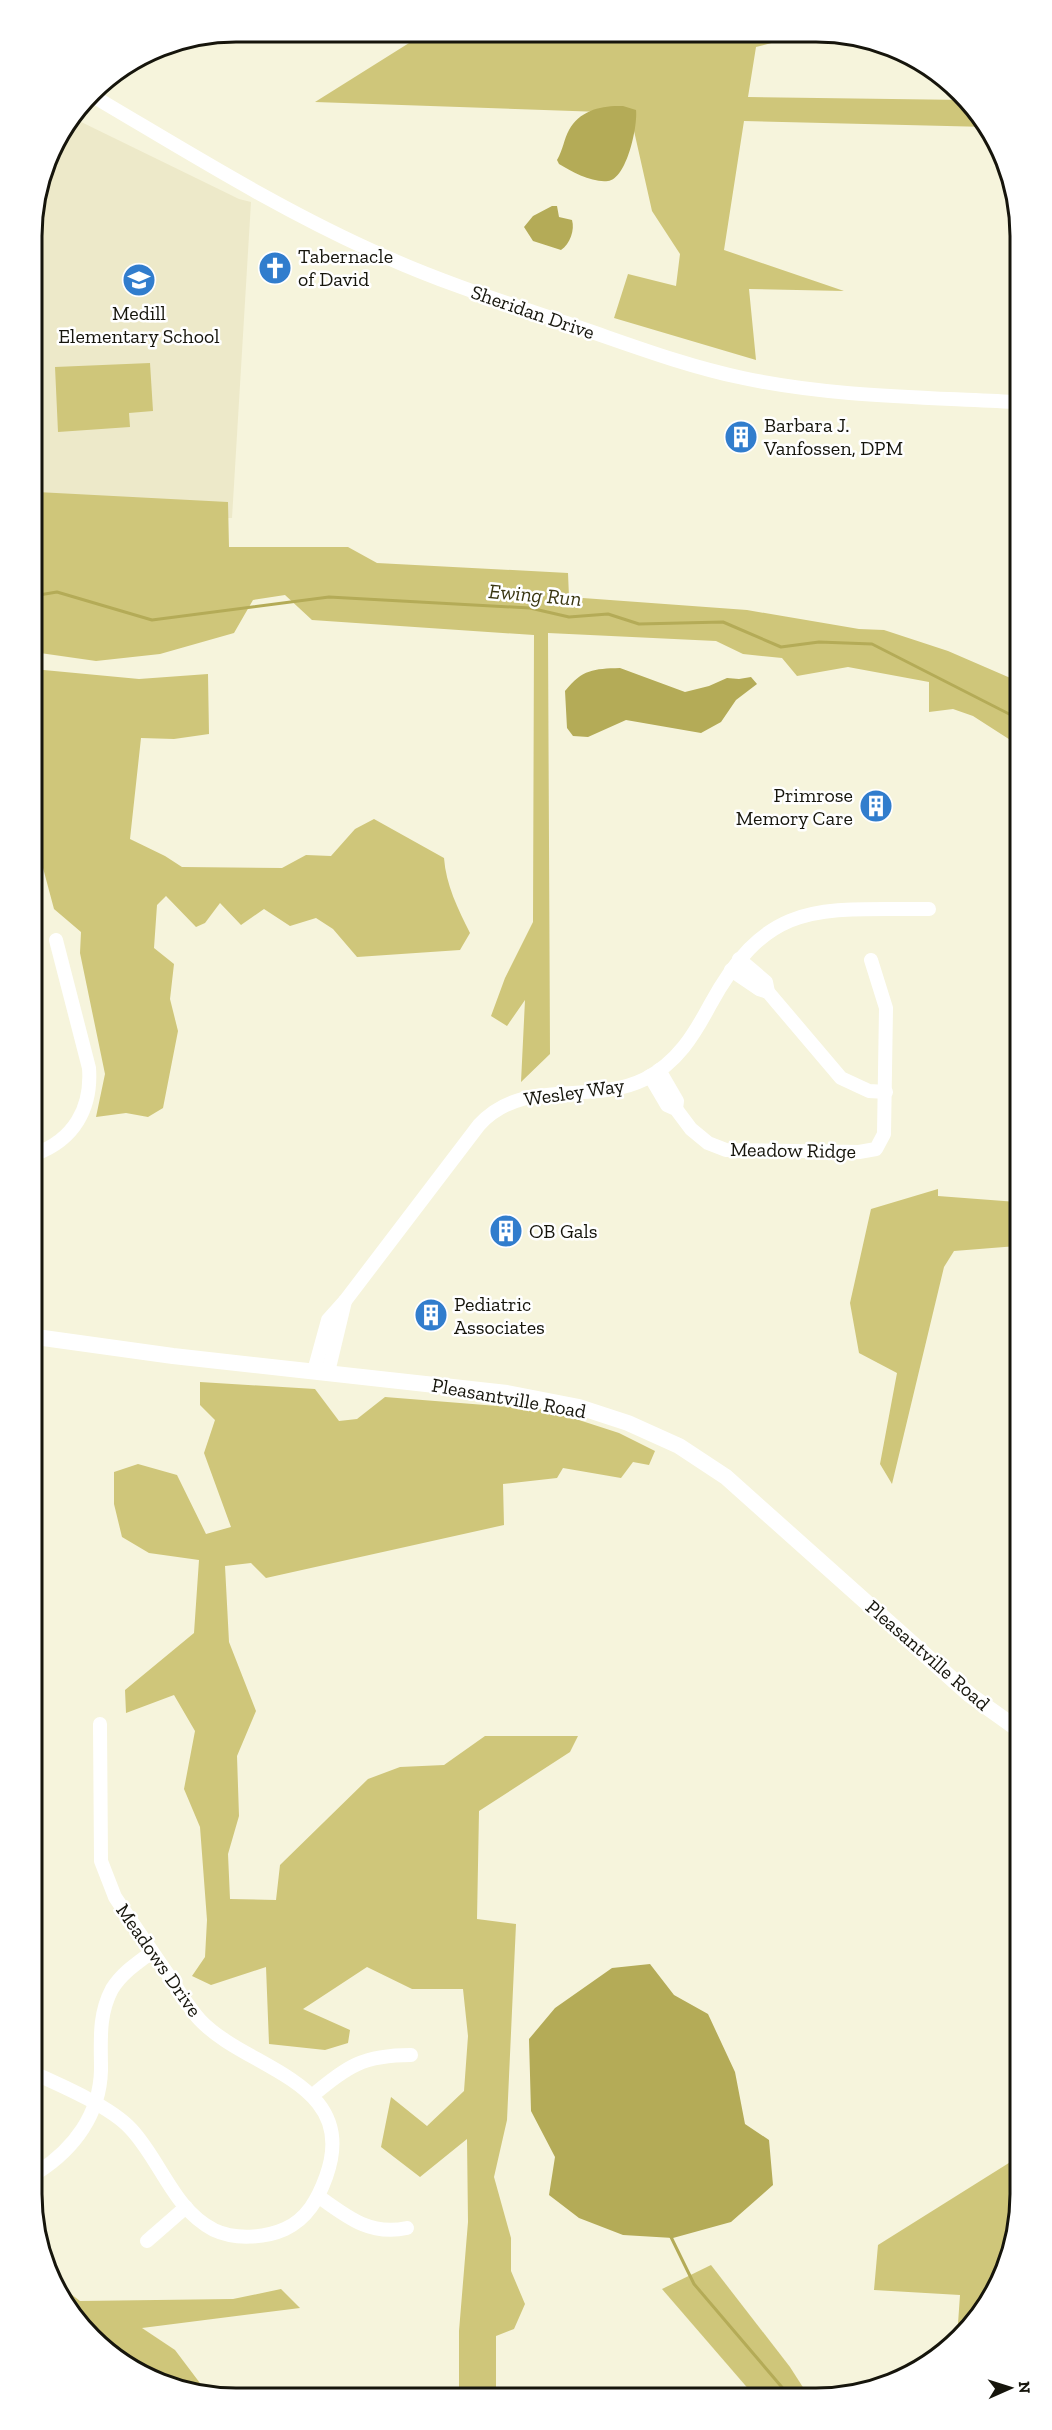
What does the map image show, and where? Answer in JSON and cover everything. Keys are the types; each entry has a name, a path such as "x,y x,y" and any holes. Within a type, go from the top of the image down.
{"main road":[{"name":"Pleasantville Road","path":"42,1337 173,1356 548,1400 628,1423 679,1446 726,1477 970,1695 1010,1724"}],"street":[{"name":"Sheridan Drive","path":"99,99 263,195 387,258 489,298 664,358 743,378 826,391 1010,402"},
{"name":"Wesley Way","path":"321,1372 328,1320 345,1301 479,1125 493,1111 510,1101 535,1094 611,1091 655,1073 677,1055 694,1034 735,964 748,948 776,927 810,914 850,909 929,909"},
{"path":"42,1151 60,1142 70,1133 84,1111 90,1082 56,940"},
{"name":"Meadow Ridge","path":"655,1073 667,1105 676,1109 691,1129 708,1143 726,1150 870,1151 880,1144 884,1134 886,1092 886,1008 871,960"},
{"path":"735,964 768,992 841,1078 869,1091 886,1092"},
{"name":"Meadows Drive","path":"42,2077 120,2119 135,2133 186,2207 216,2230 228,2235 261,2235 293,2225 304,2217 318,2196 329,2169 332,2148 324,2115 312,2096 291,2078 209,2029 194,2013 115,1898 101,1861 100,1724"},
{"path":"42,2169 69,2148 85,2127 95,2104 101,2074 101,2021 107,1999 129,1969 152,1952"},
{"path":"312,2096 356,2062 378,2056 411,2055"},
{"path":"318,2196 346,2216 370,2228 385,2231 407,2228"},
{"path":"147,2241 186,2207"}],"shaded area":[{"path":"411,42 775,42 756,47 748,97 954,100 976,127 744,121 724,250 844,291 749,289 756,360 614,318 628,274 676,286 680,254 652,211 630,113 315,102"},
{"path":"623,106 636,110 635,127 626,162 615,178 608,181 589,179 559,164 557,160 567,133 579,118 592,110"},
{"name":"Medill Elementary School","path":"80,121 239,199 251,202 232,518 42,520 42,223 49,185 57,162"},
{"path":"552,206 557,206 559,217 572,220 571,236 561,250 533,241 524,227 533,216"},
{"path":"150,363 153,411 129,413 130,427 58,432 55,367"},
{"path":"42,492 228,502 229,547 348,547 377,563 568,573 569,597 747,610 859,629 884,630 948,651 1010,678 1010,740 973,716 953,709 929,712 929,682 848,667 797,676 782,658 743,654 716,641 548,633 550,1054 521,1082 525,1000 507,1026 491,1016 505,978 533,922 534,635 312,620 285,595 253,600 234,633 160,654 96,661 42,653"},
{"path":"620,668 685,692 709,686 727,678 751,677 757,684 736,700 721,722 701,733 626,720 588,737 573,736 567,728 565,691 583,674"},
{"path":"42,670 139,679 208,674 209,734 174,739 141,738 130,839 182,867 282,868 306,855 331,856 355,829 374,819 444,858 450,887 470,933 460,950 357,957 333,929 316,918 290,926 264,909 241,925 220,903 205,923 196,927 166,896 157,905 154,948 174,964 170,999 178,1031 163,1108 148,1117 126,1113 96,1117 105,1074 80,953 81,932 54,909 42,864"},
{"path":"938,1189 938,1196 1010,1201 1010,1247 954,1251 944,1267 892,1484 880,1464 897,1373 859,1353 850,1303 871,1209"},
{"path":"200,1382 315,1389 339,1421 357,1419 385,1397 548,1410 619,1433 655,1451 649,1465 633,1462 621,1478 563,1468 557,1478 503,1484 504,1525 266,1578 251,1563 225,1566 229,1642 256,1711 237,1756 239,1816 228,1854 230,1899 276,1900 280,1865 368,1779 400,1767 444,1765 485,1736 578,1736 570,1752 479,1811 477,1919 516,1924 507,2120 494,2177 511,2238 511,2271 525,2304 514,2329 496,2336 496,2388 459,2388 459,2331 468,2222 467,2139 420,2177 381,2147 391,2097 427,2126 464,2091 468,2036 463,1989 412,1989 367,1967 303,2009 350,2030 348,2043 325,2050 269,2044 266,1967 211,1985 192,1976 205,1957 207,1920 200,1827 184,1789 195,1731 174,1695 126,1713 125,1690 194,1633 199,1560 149,1553 122,1537 114,1504 114,1472 138,1464 177,1475 206,1534 231,1527 204,1453 215,1420 200,1405"},
{"path":"650,1964 674,1995 708,2014 735,2072 745,2124 769,2140 773,2185 731,2222 673,2238 623,2235 579,2218 549,2195 555,2157 531,2111 529,2039 555,2008 612,1968"},
{"path":"1010,2162 1010,2207 1000,2257 984,2291 958,2326 960,2295 874,2290 878,2245"},
{"path":"711,2265 790,2367 803,2388 748,2388 662,2289"},
{"path":"281,2289 300,2308 142,2328 175,2350 201,2385 162,2373 118,2348 82,2312 69,2293 80,2301 233,2299"}],"waterway":[{"name":"Ewing Run","path":"42,594 57,592 152,620 329,597 530,608 569,617 608,614 639,624 723,622 781,647 819,642 872,644 1010,714"},
{"path":"670,2235 694,2284 783,2388"}],"place":[{"name":"Tabernacle of David","path":"275,268"},
{"name":"Medill Elementary School","path":"139,280"},
{"name":"Barbara J. Vanfossen, DPM","path":"741,437"},
{"name":"Primrose Memory Care","path":"876,806"},
{"name":"OB Gals","path":"506,1231"},
{"name":"Pediatric Associates","path":"431,1315"}]}
